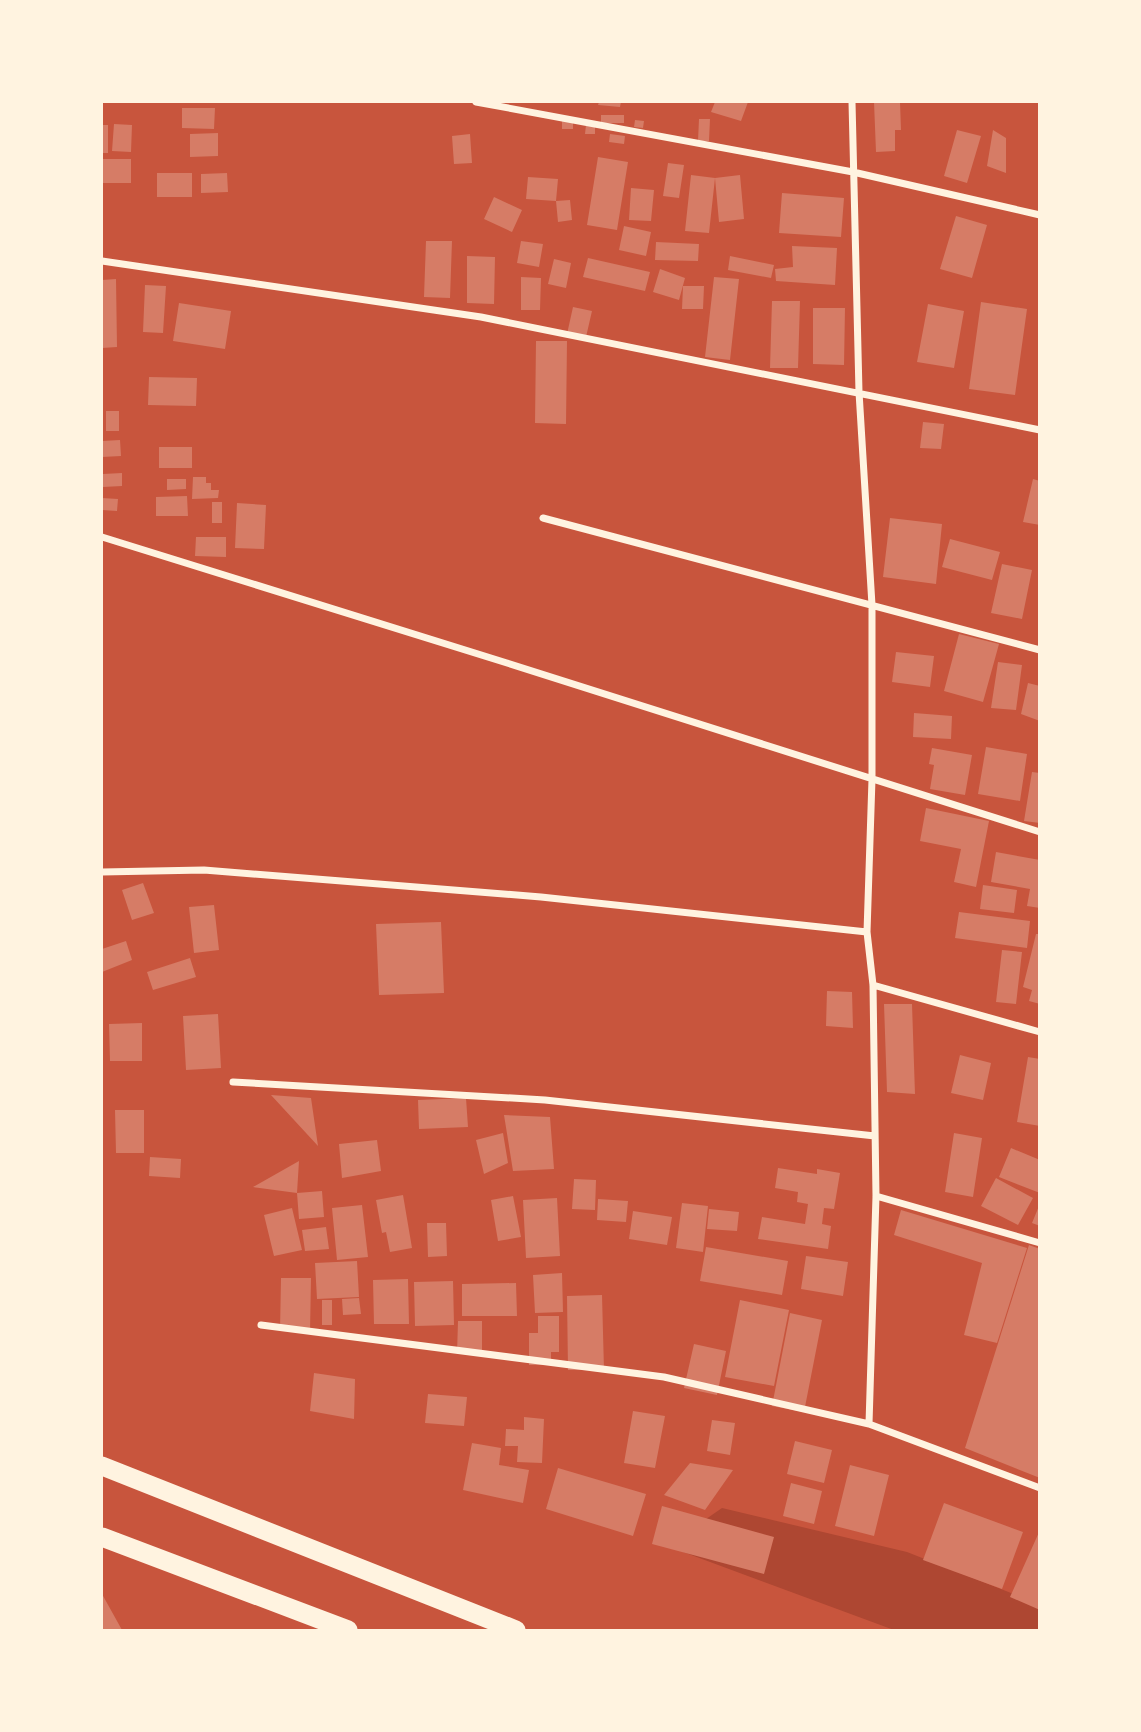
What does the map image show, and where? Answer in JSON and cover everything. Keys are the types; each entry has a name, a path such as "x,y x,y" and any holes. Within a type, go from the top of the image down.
{"highway":[{"path":"102,1466 516,1630"},
{"path":"102,1537 348,1630"}],"street":[{"path":"476,102 853,172 1040,215"},
{"path":"852,102 859,393 872,605 872,779 867,932 873,985 876,1196 869,1424"},
{"path":"102,261 481,317 1040,430"},
{"path":"543,518 1040,650"},
{"path":"102,537 1040,832"},
{"path":"102,872 204,870 541,897 867,932"},
{"path":"873,985 1040,1032"},
{"path":"233,1082 545,1100 875,1136"},
{"path":"876,1196 1040,1243"},
{"path":"261,1325 664,1377 869,1424 1040,1488"}],"shaded area":[{"path":"722,1508 907,1552 1039,1604 1039,1630 894,1630 667,1546"}],"building":[{"path":"599,102 621,102 620,107 598,105"},
{"path":"715,102 748,102 741,121 711,112"},
{"path":"874,102 900,102 901,130 895,130 895,151 876,152"},
{"path":"182,108 215,108 214,129 182,128"},
{"path":"601,115 624,115 624,123 601,123"},
{"path":"699,119 710,119 709,141 698,141"},
{"path":"635,120 644,121 643,128 634,127"},
{"path":"562,121 573,121 573,129 562,129"},
{"path":"114,124 132,125 131,152 112,151"},
{"path":"102,125 108,125 108,153 102,153"},
{"path":"586,125 595,125 595,134 585,134"},
{"path":"957,130 981,136 967,183 944,176"},
{"path":"993,130 1006,138 1006,173 987,166"},
{"path":"218,133 218,156 190,157 190,134"},
{"path":"470,134 472,163 454,164 452,136"},
{"path":"610,134 625,136 624,144 609,142"},
{"path":"598,157 628,162 617,230 587,225"},
{"path":"102,159 131,159 131,183 102,183"},
{"path":"668,163 684,165 679,198 663,196"},
{"path":"157,173 192,173 192,197 157,197"},
{"path":"227,173 228,192 201,193 201,174"},
{"path":"691,175 715,178 709,233 685,231"},
{"path":"740,175 744,219 719,222 715,178"},
{"path":"528,177 558,179 556,201 526,199"},
{"path":"631,188 654,190 651,221 629,220"},
{"path":"782,193 844,198 841,237 779,233"},
{"path":"494,197 522,210 512,232 484,219"},
{"path":"570,200 572,220 558,222 556,201"},
{"path":"956,216 987,225 972,278 940,269"},
{"path":"624,226 651,232 646,256 619,250"},
{"path":"426,241 452,241 450,298 424,297"},
{"path":"521,241 543,244 539,267 517,263"},
{"path":"656,242 699,244 698,261 655,260"},
{"path":"792,246 837,248 835,285 776,281 775,269 793,267"},
{"path":"467,256 495,257 494,304 467,303"},
{"path":"730,256 774,265 771,278 728,270"},
{"path":"588,258 650,272 645,291 583,277"},
{"path":"554,259 571,263 566,288 548,284"},
{"path":"660,269 685,278 679,300 653,292"},
{"path":"521,277 541,278 540,310 521,310"},
{"path":"714,277 739,279 730,360 705,357"},
{"path":"116,279 117,347 102,348 102,280"},
{"path":"145,285 166,286 163,333 143,332"},
{"path":"683,286 704,286 703,309 682,309"},
{"path":"772,301 800,301 798,368 770,368"},
{"path":"981,302 1027,309 1015,395 969,389"},
{"path":"179,303 231,311 225,349 173,341"},
{"path":"928,304 964,311 954,368 917,362"},
{"path":"573,307 592,311 586,337 567,334"},
{"path":"813,308 845,308 844,365 813,364"},
{"path":"536,341 567,341 566,424 535,423"},
{"path":"149,377 197,378 196,406 148,405"},
{"path":"106,411 119,411 119,431 106,431"},
{"path":"923,422 944,424 941,449 920,448"},
{"path":"120,440 121,456 102,457 102,441"},
{"path":"159,447 192,447 192,468 159,468"},
{"path":"122,473 122,486 103,487 103,474"},
{"path":"193,477 206,477 206,483 211,483 211,490 219,490 218,498 192,499"},
{"path":"167,479 186,479 186,489 167,490"},
{"path":"1033,479 1040,481 1040,525 1023,522"},
{"path":"187,496 188,516 156,516 156,497"},
{"path":"102,498 118,499 117,511 102,510"},
{"path":"212,502 222,502 222,523 212,523"},
{"path":"237,503 266,505 264,549 235,548"},
{"path":"890,518 942,524 936,584 883,577"},
{"path":"196,537 226,537 226,557 195,556"},
{"path":"950,539 1000,552 992,580 942,567"},
{"path":"1002,564 1032,570 1022,619 991,613"},
{"path":"959,634 999,644 983,702 944,691"},
{"path":"896,652 934,656 930,687 892,682"},
{"path":"998,662 1022,665 1016,710 991,708"},
{"path":"1028,683 1040,686 1040,721 1021,714"},
{"path":"914,713 952,716 951,739 913,737"},
{"path":"986,747 1027,754 1020,801 978,794"},
{"path":"932,748 972,755 965,795 930,789 934,765 929,764"},
{"path":"1032,772 1040,773 1040,823 1024,821"},
{"path":"926,808 989,821 976,887 954,882 961,849 920,841"},
{"path":"996,852 1040,860 1040,908 1027,906 1030,889 991,882"},
{"path":"143,883 154,913 132,920 122,890"},
{"path":"983,885 1017,890 1014,913 980,909"},
{"path":"214,905 219,950 194,953 189,907"},
{"path":"959,912 1030,921 1027,948 955,938"},
{"path":"441,922 444,993 379,995 376,924"},
{"path":"1036,934 1040,934 1040,1004 1029,1001 1032,990 1023,987"},
{"path":"126,941 132,960 102,972 102,949"},
{"path":"1002,950 1022,952 1016,1004 996,1002"},
{"path":"190,958 196,977 153,990 147,972"},
{"path":"827,991 852,992 853,1028 826,1026"},
{"path":"884,1004 912,1004 915,1094 887,1092"},
{"path":"218,1014 221,1068 186,1070 183,1016"},
{"path":"142,1023 142,1061 110,1061 109,1024"},
{"path":"960,1055 991,1063 983,1100 951,1093"},
{"path":"1028,1057 1040,1059 1040,1126 1017,1122"},
{"path":"271,1095 311,1098 318,1146"},
{"path":"466,1098 468,1127 419,1129 418,1100"},
{"path":"115,1110 144,1110 144,1153 116,1153"},
{"path":"504,1115 550,1117 554,1169 513,1171"},
{"path":"503,1133 508,1163 484,1174 476,1140"},
{"path":"954,1133 982,1138 973,1197 945,1192"},
{"path":"377,1140 381,1171 342,1178 339,1144"},
{"path":"1011,1148 1040,1160 1040,1193 999,1177"},
{"path":"150,1157 181,1159 180,1178 149,1176"},
{"path":"299,1161 297,1193 253,1187"},
{"path":"778,1168 817,1174 817,1169 840,1173 834,1209 824,1208 822,1224 831,1226 828,1249 758,1239 762,1217 805,1224 808,1204 797,1202 798,1192 775,1188"},
{"path":"996,1178 1033,1198 1018,1225 981,1206"},
{"path":"574,1179 596,1180 595,1210 572,1209"},
{"path":"322,1191 324,1217 299,1219 297,1193"},
{"path":"403,1195 412,1248 390,1252 386,1232 382,1233 376,1200"},
{"path":"513,1196 521,1237 498,1241 491,1200"},
{"path":"557,1198 560,1256 526,1258 523,1200"},
{"path":"598,1199 628,1201 626,1222 597,1220"},
{"path":"682,1203 708,1206 703,1252 676,1248"},
{"path":"362,1205 368,1257 337,1260 332,1208"},
{"path":"1040,1206 1040,1226 1032,1223"},
{"path":"292,1208 302,1250 274,1256 264,1215"},
{"path":"709,1209 739,1212 737,1231 707,1229"},
{"path":"901,1210 1027,1248 997,1343 964,1335 982,1263 894,1235"},
{"path":"633,1211 672,1217 667,1245 629,1239"},
{"path":"427,1223 446,1223 447,1256 428,1257"},
{"path":"326,1227 329,1249 305,1251 302,1230"},
{"path":"1029,1245 1040,1249 1040,1478 965,1448"},
{"path":"706,1247 788,1261 782,1295 700,1281"},
{"path":"806,1256 848,1262 843,1296 801,1289"},
{"path":"357,1261 359,1297 317,1299 315,1263"},
{"path":"562,1273 563,1312 535,1313 533,1275"},
{"path":"281,1278 311,1278 310,1332 280,1331"},
{"path":"408,1279 409,1324 374,1324 373,1280"},
{"path":"453,1281 454,1325 415,1326 414,1282"},
{"path":"516,1283 517,1316 462,1316 462,1284"},
{"path":"602,1295 604,1370 568,1370 567,1296"},
{"path":"359,1298 361,1314 343,1315 342,1299"},
{"path":"322,1300 332,1300 332,1325 322,1325"},
{"path":"740,1300 789,1310 774,1386 725,1377"},
{"path":"790,1313 822,1320 804,1412 772,1406"},
{"path":"538,1316 559,1316 559,1352 551,1352 551,1365 529,1365 529,1333 538,1333"},
{"path":"458,1321 482,1321 482,1354 457,1354"},
{"path":"694,1344 726,1351 717,1395 684,1388"},
{"path":"314,1373 355,1379 354,1419 310,1411"},
{"path":"428,1394 467,1397 464,1426 425,1423"},
{"path":"633,1411 665,1416 655,1468 624,1463"},
{"path":"524,1417 544,1419 542,1463 517,1462 518,1446 505,1446 506,1429 524,1430"},
{"path":"712,1420 735,1423 730,1455 707,1451"},
{"path":"795,1441 832,1450 824,1483 787,1474"},
{"path":"472,1443 501,1448 499,1465 529,1470 523,1503 463,1490"},
{"path":"690,1463 733,1470 705,1510 664,1495"},
{"path":"850,1465 889,1475 874,1536 835,1526"},
{"path":"558,1468 646,1494 633,1536 546,1509"},
{"path":"791,1483 822,1491 814,1524 783,1516"},
{"path":"944,1503 1023,1532 1002,1589 923,1560"},
{"path":"662,1506 774,1537 764,1574 652,1544"},
{"path":"1040,1530 1040,1610 1010,1597"},
{"path":"102,1594 122,1630 102,1630"}]}
